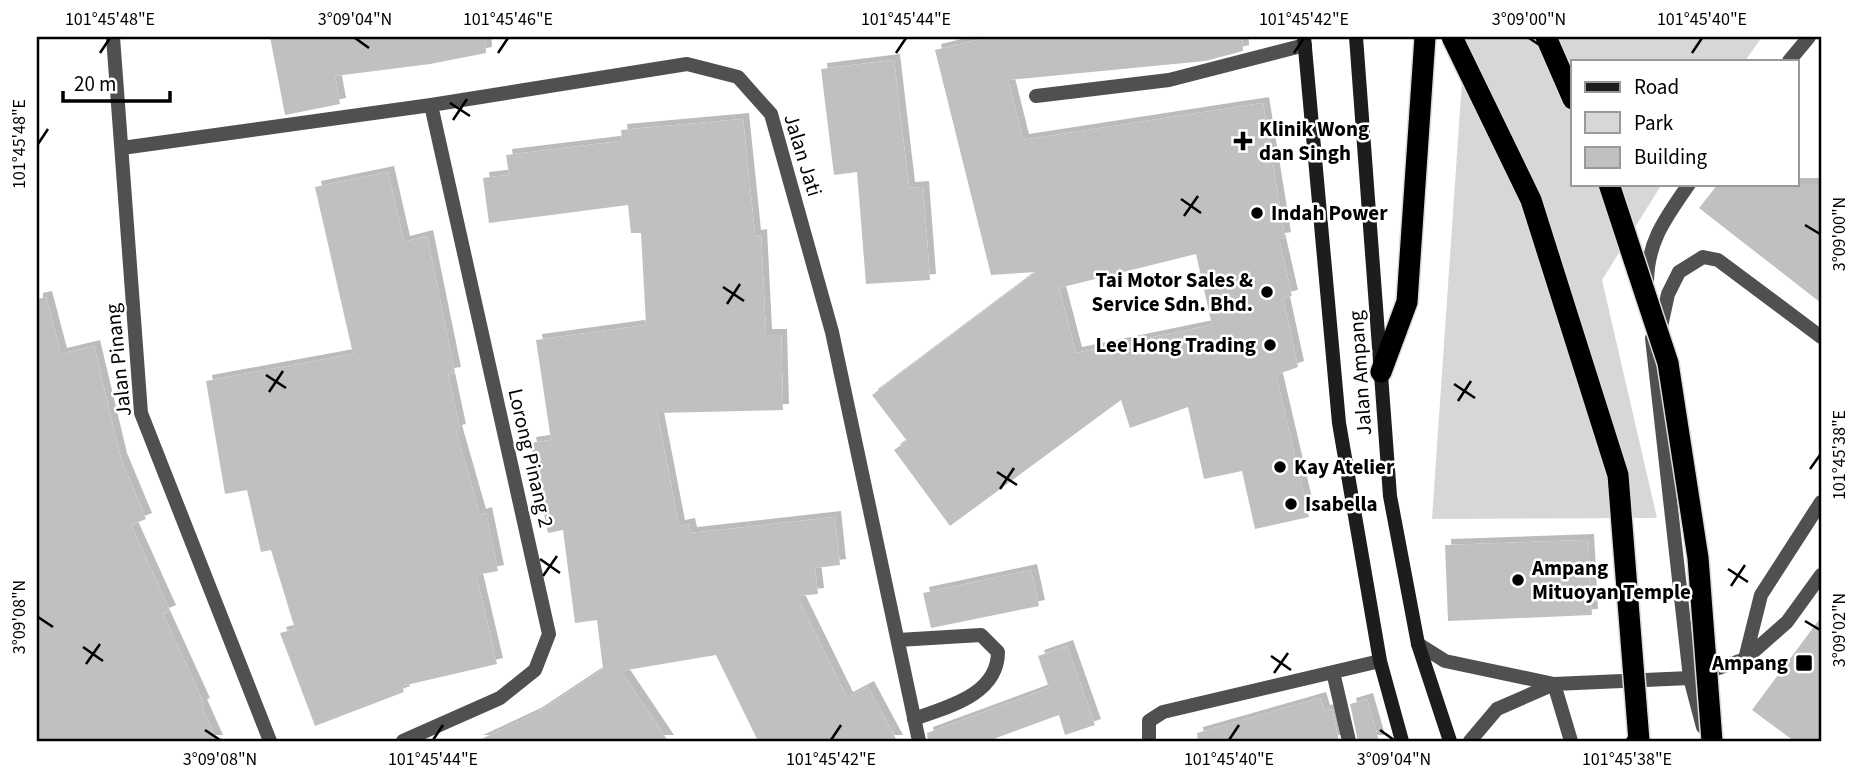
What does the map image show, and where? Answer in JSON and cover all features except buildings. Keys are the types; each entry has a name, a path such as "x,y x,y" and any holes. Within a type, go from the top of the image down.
{"highway":[{"path":"1381,372 1407,302 1425,37"},
{"path":"1452,37 1531,200 1618,475 1639,741"},
{"path":"1546,37 1571,94"},
{"path":"1610,186 1668,363 1698,558 1710,741"}],"main road":[{"name":"Jalan Ampang","path":"1356,37 1390,496 1418,644 1450,741"},
{"name":"Jalan Ampang","path":"1305,41 1339,423 1380,661 1402,741"}],"street":[{"name":"Jalan Pinang","path":"113,37 141,413 270,741"},
{"path":"1790,60 1809,37"},
{"path":"1035,96 1169,80 1305,41"},
{"name":"Jalan Jati","path":"122,149 431,105 687,64 738,77 771,114 832,332 919,741"},
{"name":"Lorong Pinang 2","path":"403,741 500,698 535,670 549,634 431,105"},
{"path":"1688,186 1664,220 1647,257 1647,297 1690,678 1710,741"},
{"path":"1654,357 1668,294 1679,272 1703,257 1718,260 1821,337"},
{"path":"1745,659 1761,595 1821,502"},
{"path":"1418,644 1446,661 1554,684 1690,678 1745,659 1787,622 1821,575"},
{"path":"898,640 981,635 998,652 998,668 980,690 914,719"},
{"path":"1149,741 1149,721 1163,712 1380,661"},
{"path":"1333,672 1349,741"},
{"path":"1470,741 1497,709 1554,684"},
{"path":"1554,684 1571,741"}],"green space":[{"path":"1465,37 1762,37 1746,60 1571,60 1571,186 1661,186 1602,280 1657,518 1432,519"}],"place":[{"name":"Klinik Wong dan Singh","path":"1243,141"},
{"name":"Indah Power","path":"1257,213"},
{"name":"Tai Motor Sales & Service Sdn. Bhd.","path":"1267,292"},
{"name":"Lee Hong Trading","path":"1270,345"},
{"name":"Kay Atelier","path":"1280,467"},
{"name":"Isabella","path":"1291,504"},
{"name":"Ampang Mituoyan Temple","path":"1518,580"},
{"name":"Ampang","path":"1804,663"}]}
